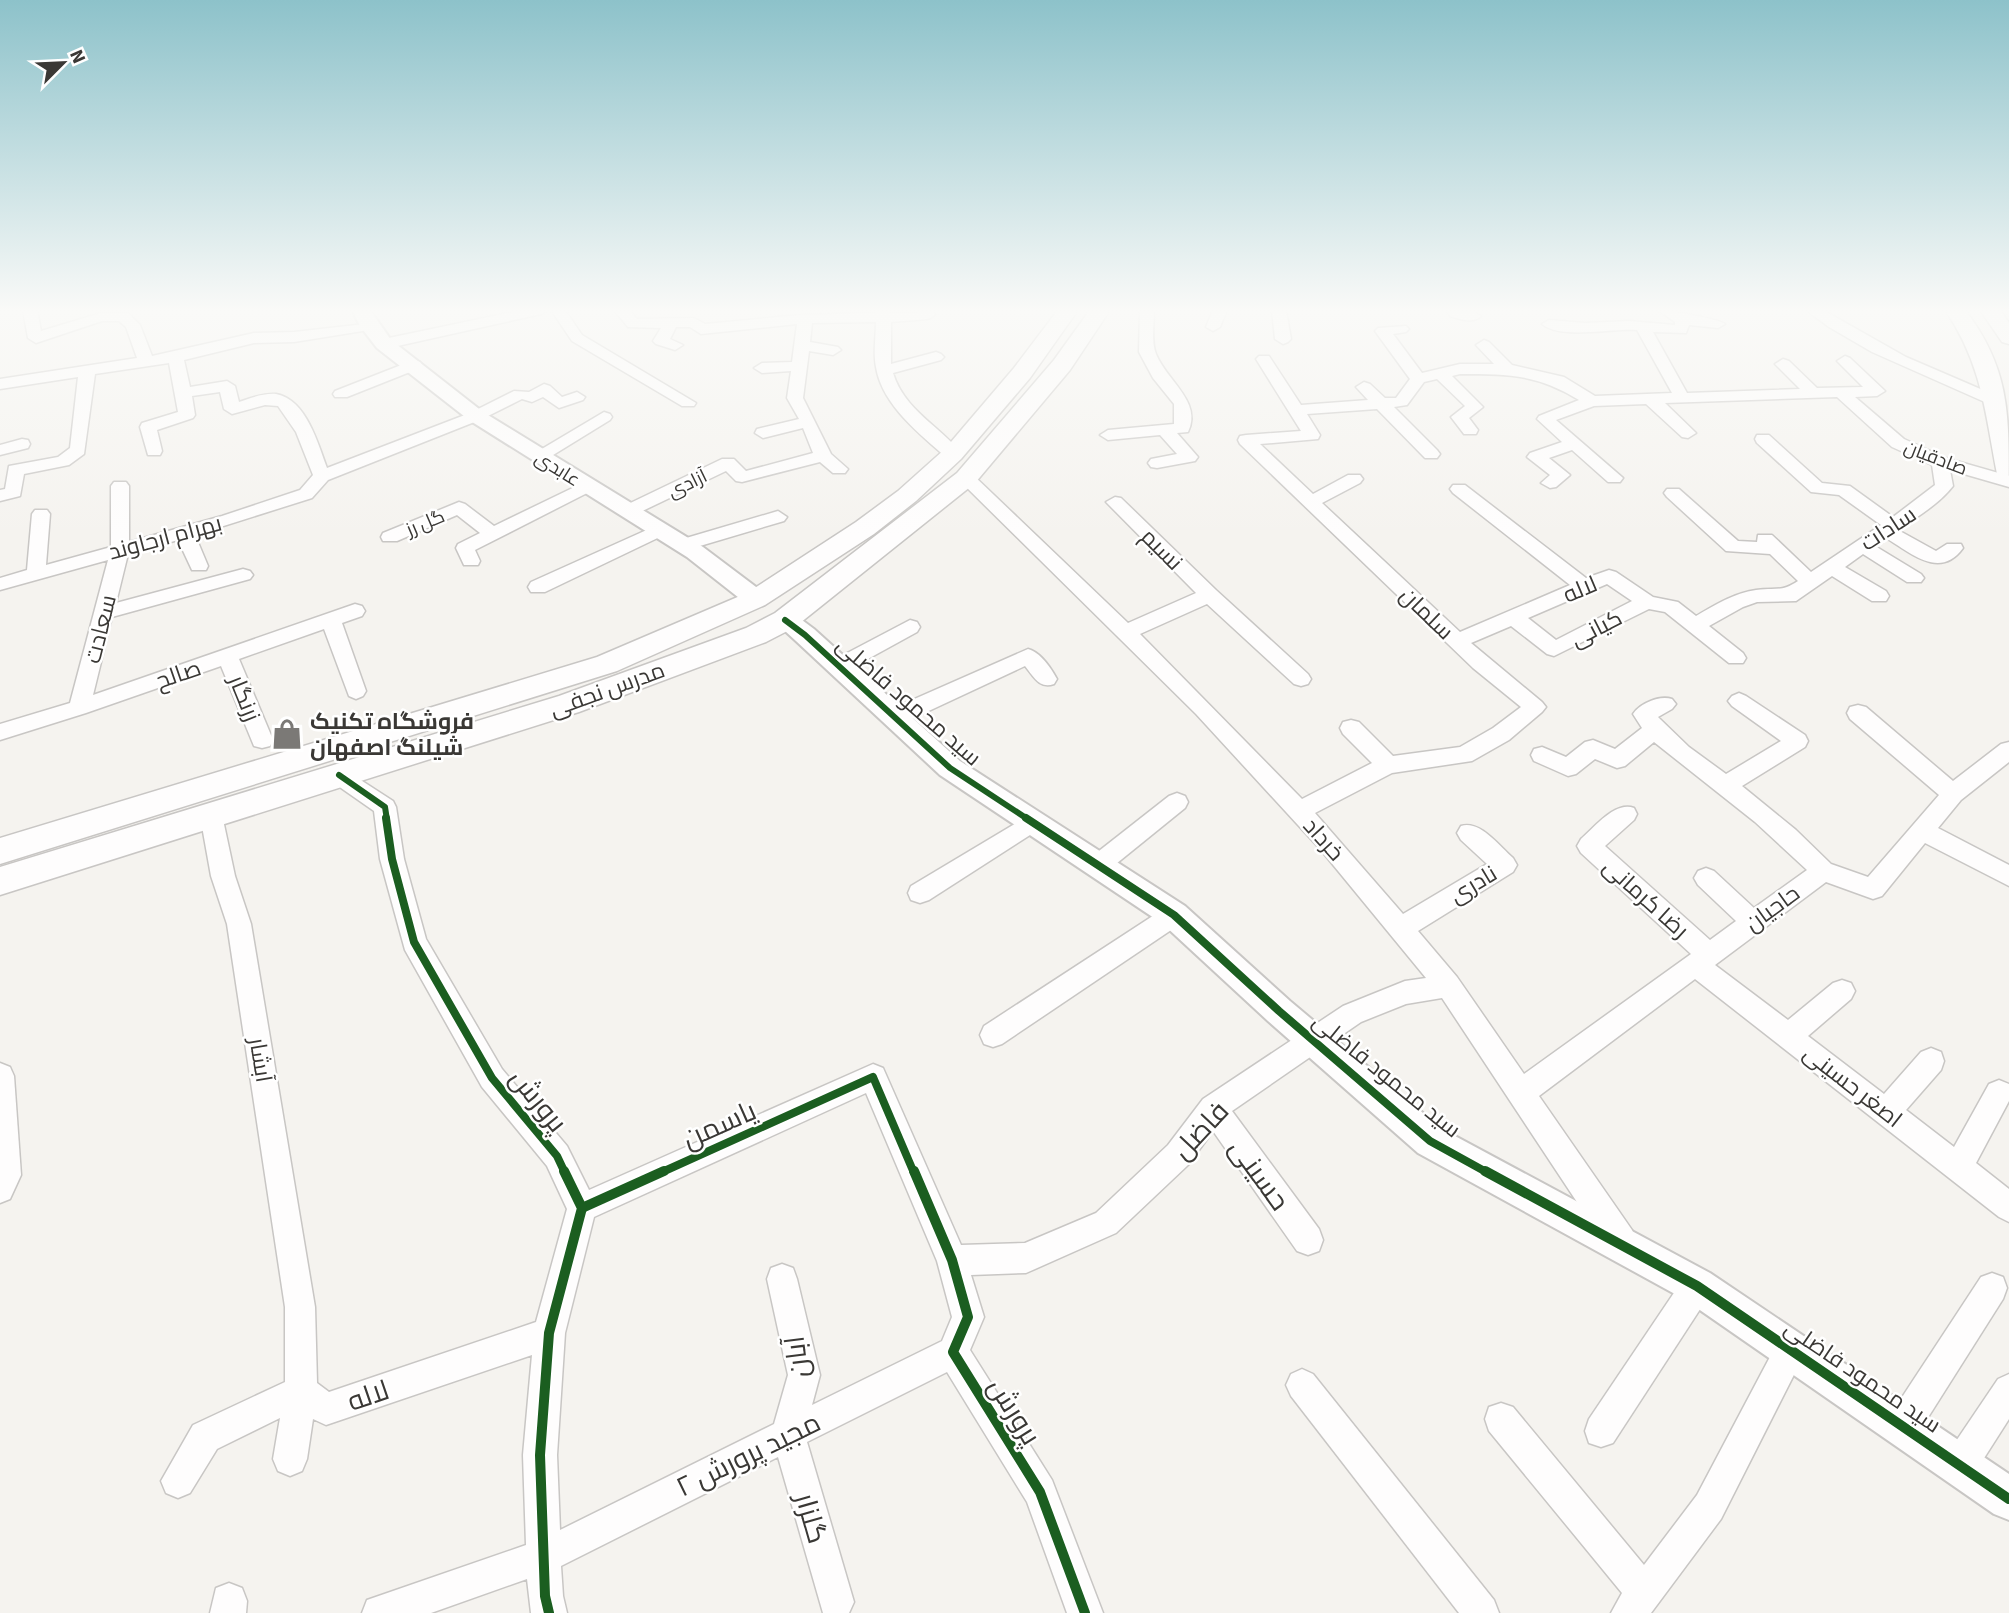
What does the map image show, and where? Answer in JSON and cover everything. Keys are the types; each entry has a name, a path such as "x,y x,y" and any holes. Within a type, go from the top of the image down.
{"main road":[{"name":"مدرس نجفی","path":"13,861 211,815 569,704 755,635 785,620 960,466 1042,385"},
{"path":"1990,385 2009,474"},
{"name":"مدرس نجفی","path":"13,861 607,664 756,599 865,528 907,496 960,466"}],"street":[{"path":"0,496 14,492 15,470 63,461 78,450 85,385"},
{"path":"154,451 148,427 187,415 181,385"},
{"path":"341,394 363,385"},
{"name":"عابدی","path":"439,385 476,416 683,545 756,599"},
{"path":"659,385 688,402"},
{"path":"797,385 795,398 809,422 823,456 839,469"},
{"name":"خرداد","path":"889,385 960,466 1299,811 1401,928 1448,985 1625,1247"},
{"path":"1108,435 1182,428 1182,404 1166,385"},
{"name":"سلمان","path":"1280,385 1312,435 1246,440 1457,641 1535,707 1501,734 1464,755 1388,765 1299,811"},
{"path":"1296,410 1401,402 1413,385"},
{"path":"1453,385 1475,407 1459,417 1470,430"},
{"path":"1567,385 1592,401"},
{"path":"1674,385 1681,396"},
{"path":"1805,385 1812,392"},
{"path":"1614,478 1545,419 1592,401 1877,391 1871,385"},
{"path":"1954,385 1993,400"},
{"path":"183,393 227,386 232,409 273,394 289,405 334,478"},
{"path":"1364,387 1430,454"},
{"name":"بهرام ارجاوند","path":"0,584 306,494 334,478 378,463 520,394 531,397 544,389 559,402 589,413 539,456"},
{"name":"صادقیان","path":"1839,391 1898,443 1940,462 2009,482"},
{"path":"1648,397 1688,433"},
{"path":"763,433 809,422"},
{"path":"1157,463 1189,457 1166,429"},
{"path":"1763,439 1817,488 1844,490 1889,527 1936,559 1954,548"},
{"path":"0,450 22,444"},
{"path":"1550,482 1561,475 1536,457 1574,444"},
{"name":"آزادی","path":"628,511 728,463 742,477 823,456"},
{"name":"سادات","path":"1696,625 1736,601 1757,596 1789,596 1811,583 1861,545 1924,504 1944,485 1940,462"},
{"path":"1310,502 1354,479"},
{"name":"سعادت","path":"79,708 120,550 120,486"},
{"path":"471,561 465,548 587,486"},
{"path":"1459,489 1585,587"},
{"path":"1673,493 1733,547 1770,543 1811,583"},
{"name":"نسیم","path":"1115,502 1209,595 1301,679"},
{"name":"گل رز","path":"390,537 459,508 493,534"},
{"path":"36,573 41,514"},
{"path":"683,545 778,517"},
{"path":"538,587 660,530"},
{"path":"184,532 199,566"},
{"path":"1861,545 1914,578"},
{"path":"1832,567 1879,596"},
{"path":"104,613 243,575"},
{"name":"لاله","path":"1457,641 1609,576 1647,602 1671,607 1736,657"},
{"name":"نسیم","path":"1126,632 1209,595"},
{"name":"کیانی","path":"1513,617 1554,649 1647,602"},
{"name":"صالح","path":"0,732 79,708 355,611"},
{"path":"331,620 356,691"},
{"name":"سید محمود فاضلی","path":"785,620 950,768 1174,915 1430,1142 1697,1286 2009,1499"},
{"path":"839,666 910,627"},
{"path":"895,717 1028,656 1047,679"},
{"name":"زرنگار","path":"228,657 262,740"},
{"path":"1725,786 1797,741 1739,701"},
{"path":"1665,704 1644,714 1654,730 1678,752 1805,850 1823,871"},
{"path":"1858,713 1952,794"},
{"path":"1351,728 1388,765"},
{"path":"1542,755 1568,768 1593,748 1617,760 1654,730"},
{"name":"حاجیان","path":"1521,1093 1823,871 1873,889 1952,794 2009,750"},
{"name":"پرورش","path":"339,775 385,807 392,859 414,942 492,1078 557,1156 582,1208"},
{"path":"1098,865 1177,802"},
{"name":"رضا کرمانی","path":"1626,814 1589,846 1702,960"},
{"name":"آبشار","path":"211,815 223,876 239,923 300,1307"},
{"path":"920,893 1033,822"},
{"path":"1922,831 2009,876"},
{"name":"نادری","path":"1401,928 1505,865 1469,833"},
{"path":"1706,878 1753,922"},
{"path":"993,1035 1174,915"},
{"name":"اصغر حسینی","path":"1702,960 1789,1036 2009,1207"},
{"name":"فاضل","path":"952,1260 1026,1258 1106,1223 1178,1155 1213,1108 1312,1040 1362,1010 1405,993 1448,985"},
{"path":"1789,1036 1842,991"},
{"path":"1886,1112 1931,1061"},
{"path":"0,1076 7,1175 0,1189"},
{"name":"یاسمن","path":"582,1208 873,1077 952,1260"},
{"path":"1958,1167 2000,1093"},
{"name":"حسینی","path":"1213,1108 1308,1240"},
{"path":"549,1613 545,1596 540,1455 549,1334 582,1208"},
{"path":"952,1260 968,1317 953,1352"},
{"name":"آبان","path":"782,1279 804,1375 788,1434"},
{"path":"1601,1431 1697,1286"},
{"path":"1903,1426 1992,1288"},
{"path":"290,1458 301,1391 300,1307"},
{"name":"لاله","path":"301,1391 326,1409 549,1334"},
{"path":"1501,1419 1637,1603 1709,1507 1791,1349"},
{"name":"پرورش","path":"953,1352 1040,1492 1085,1613"},
{"name":"مجید پرورش ۲","path":"380,1613 544,1556 953,1352"},
{"path":"1302,1385 1481,1613"},
{"path":"1960,1465 2009,1390"},
{"path":"178,1481 205,1437 301,1391"},
{"name":"گلزار","path":"788,1434 836,1602"}],"cycle path":[{"path":"785,620 805,635 950,768 1174,915 1279,1011 1430,1141 1697,1286 2009,1499"},
{"path":"339,775 385,807 392,859 414,942 492,1078 557,1156 582,1208 549,1333 540,1455 545,1596 549,1613"},
{"path":"582,1208 873,1077 952,1260 968,1317 953,1352 1040,1492 1085,1613"}],"place":[{"name":"فروشگاه تکنیک شیلنگ اصفهان","path":"287,734"}]}
